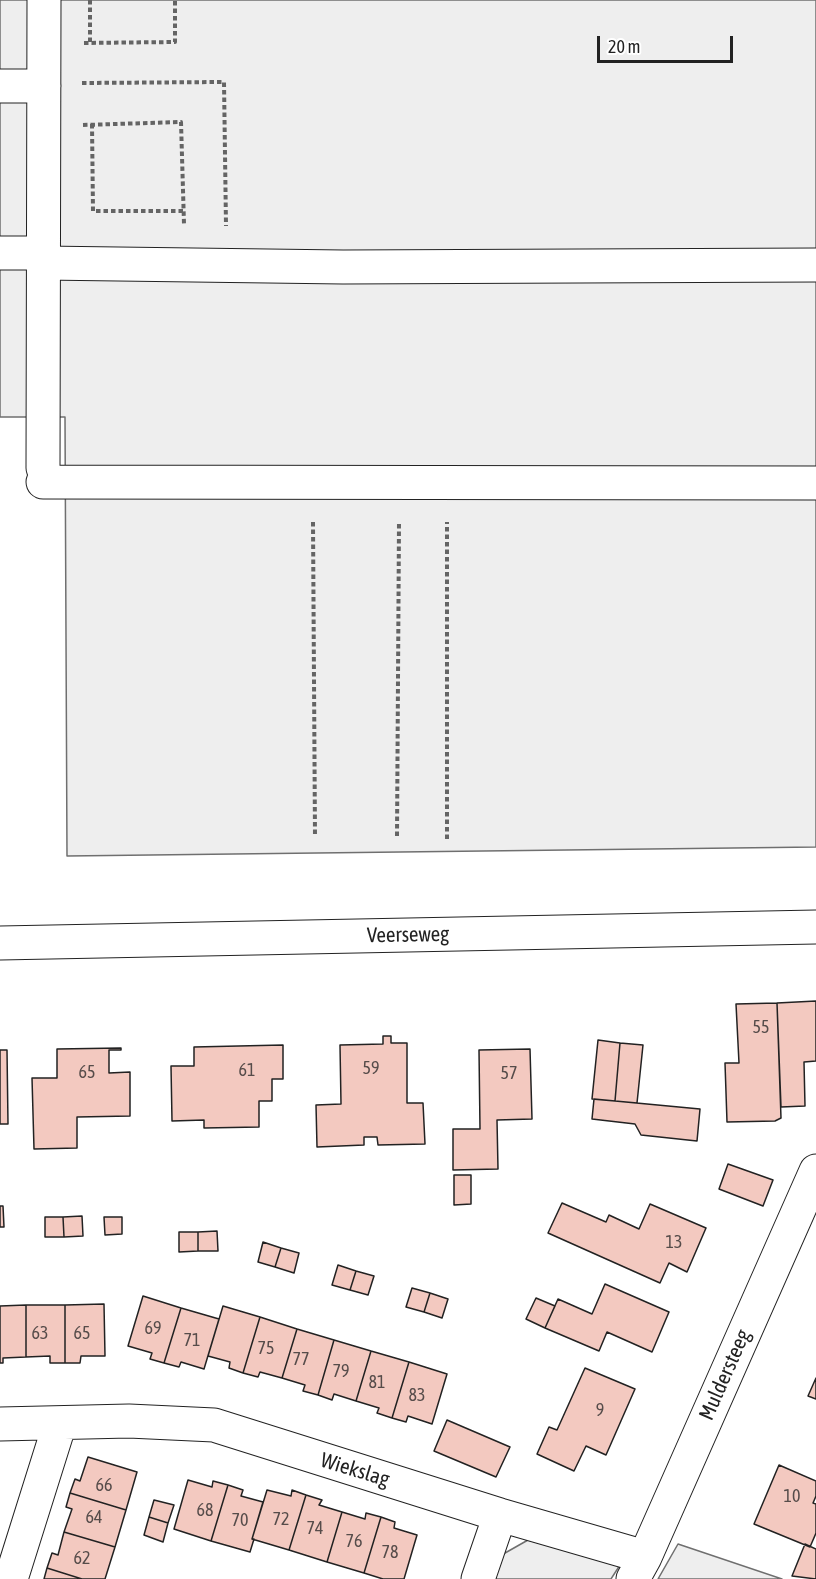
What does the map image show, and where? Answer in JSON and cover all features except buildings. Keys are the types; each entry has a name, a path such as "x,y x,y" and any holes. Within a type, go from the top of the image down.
{"street":[{"path":"44,0 43,475 399,483 816,483"},
{"path":"0,86 44,85"},
{"path":"0,253 43,258 226,266 816,265"},
{"name":"Veerseweg","path":"0,944 816,927"},
{"name":"Muldersteeg","path":"639,1568 816,1171"},
{"name":"Wiekslag","path":"0,1424 129,1421 214,1425 500,1515 639,1568"},
{"path":"11,1579 60,1423"},
{"path":"478,1579 500,1515"}],"path":[{"path":"90,0 90,43 175,42 175,0"},
{"path":"44,85 224,82 226,266"},
{"path":"44,125 181,122 184,265"},
{"path":"92,124 93,211 183,211"},
{"path":"313,482 315,836"},
{"path":"447,482 447,839"},
{"path":"398,836 399,483"}],"shaded area":[{"path":"0,0 816,0 816,847 67,856 65,417 0,417"},
{"path":"528,1540 620,1565 611,1579 492,1579 498,1557"},
{"path":"678,1544 782,1579 658,1579"}]}
